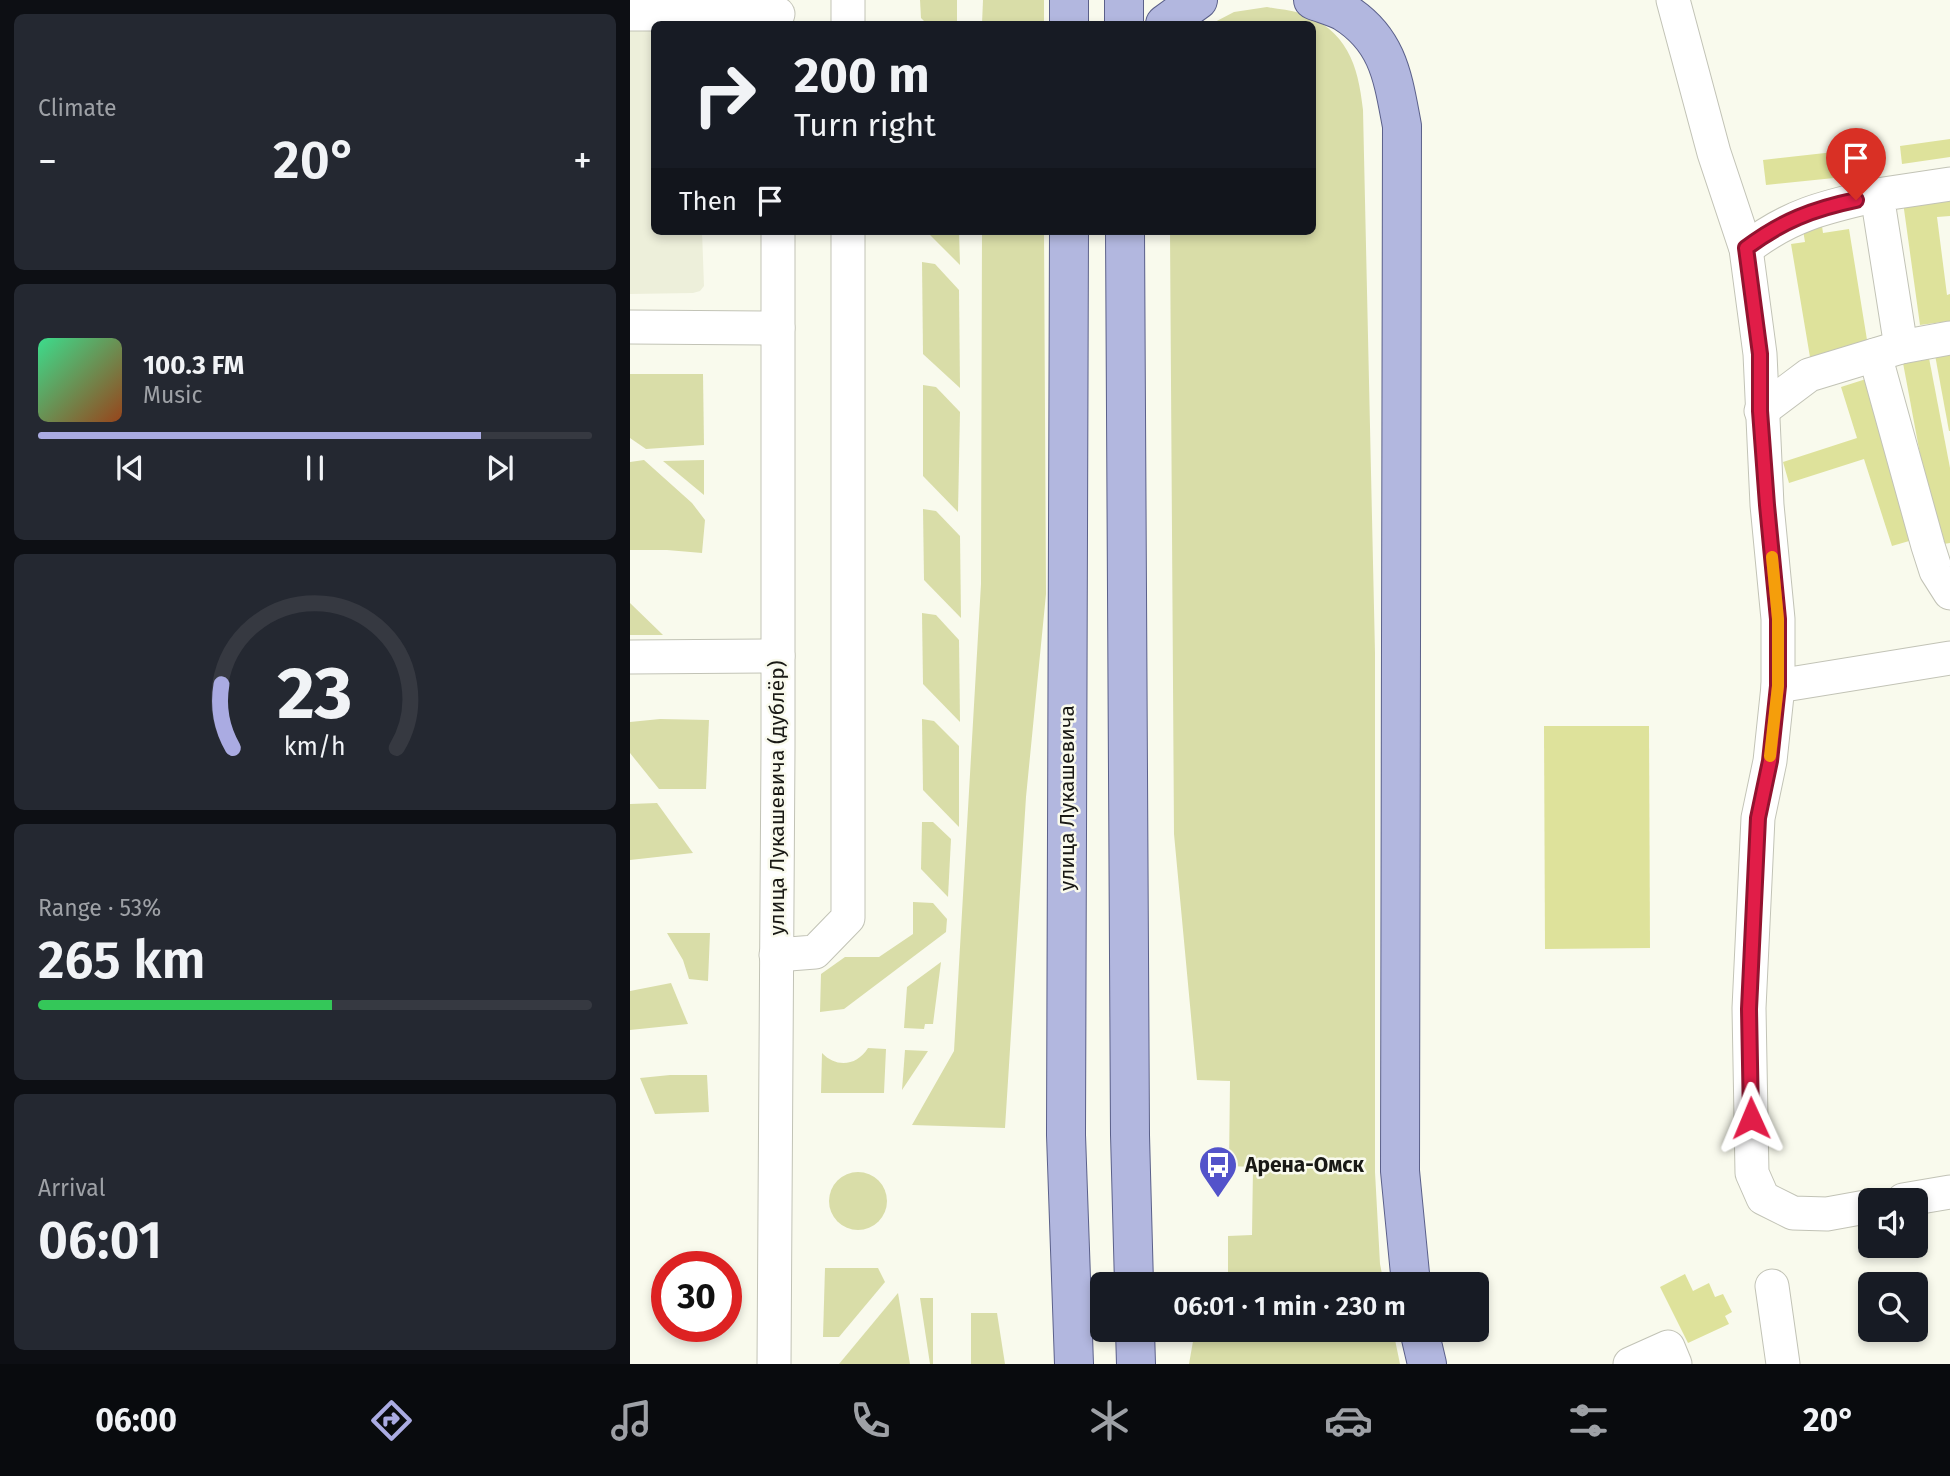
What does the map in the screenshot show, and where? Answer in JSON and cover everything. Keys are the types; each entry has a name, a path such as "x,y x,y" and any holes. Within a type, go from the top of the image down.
{"main road":[{"path":"1069,0 1069,21"},
{"path":"1124,0 1124,21"},
{"path":"1169,21 1198,0"},
{"path":"1313,0 1343,11 1373,36 1392,72 1402,126 1400,1171 1410,1272"},
{"name":"улица Лукашевича","path":"1069,235 1066,1135 1074,1364"},
{"path":"1125,235 1130,1135 1134,1272"},
{"path":"1135,1342 1136,1364"},
{"path":"1422,1342 1427,1364"}],"street":[{"path":"848,0 848,21"},
{"path":"1674,0 1714,153 1746,248 1760,354 1760,411 1778,619 1778,686 1770,761 1758,818 1749,1009 1752,1173 1763,1198 1793,1213 1827,1214 1858,1208"},
{"path":"630,14 778,13"},
{"path":"1746,248 1769,231 1816,209 1877,195 1950,184"},
{"path":"1877,195 1888,351 1945,574"},
{"name":"улица Лукашевича (дублёр)","path":"774,1364 778,235"},
{"path":"776,955 814,952 848,918 848,235"},
{"path":"630,327 778,328"},
{"path":"1760,411 1809,376 1888,351 1950,338"},
{"path":"630,657 778,656"},
{"path":"1778,686 1950,658"},
{"path":"1928,1196 1950,1192"},
{"path":"1772,1286 1783,1364"},
{"path":"1630,1364 1668,1347 1675,1364"}],"shaded area":[{"path":"630,0 651,21 651,235 702,235 704,286 693,293 630,294"}],"green space":[{"path":"920,0 957,0 957,21 924,21 921,18"},
{"path":"983,0 1044,0 1044,21 982,21"},
{"path":"1267,7 1300,13 1316,20 1339,39 1347,51 1361,93 1375,653 1375,1172 1382,1272 1228,1272 1228,1236 1252,1235 1253,1167 1229,1166 1230,1081 1197,1080 1174,834 1170,235 1316,235 1316,21 1217,21 1234,12"},
{"path":"930,235 959,235 960,265"},
{"path":"982,235 1044,235 1046,594 1026,797 1005,1128 912,1125 954,1051 981,584"},
{"path":"922,262 935,264 959,290 960,388 923,354"},
{"path":"630,374 703,374 704,445 646,449 630,438"},
{"path":"923,385 936,387 960,412 958,512 923,476"},
{"path":"644,460 692,503 705,520 702,553 630,550 630,462"},
{"path":"704,460 704,495 663,461"},
{"path":"923,509 936,511 960,536 961,618 924,580"},
{"path":"630,603 663,635 630,635"},
{"path":"922,613 936,615 959,640 960,722 923,684"},
{"path":"660,719 709,720 706,789 659,789 630,753 630,722"},
{"path":"922,719 934,721 959,746 959,827 923,790"},
{"path":"657,803 693,853 630,860 630,804"},
{"path":"922,822 933,822 951,839 948,897 921,869"},
{"path":"913,902 933,903 947,919 946,932 844,1009 820,1012 821,974 845,957 879,957 913,934"},
{"path":"667,933 710,933 708,981 689,979 683,960"},
{"path":"941,962 933,1024 925,1024 924,1029 904,1028 907,987"},
{"path":"671,983 688,1024 630,1030 630,991"},
{"path":"868,1048 886,1049 884,1093 821,1093 822,1053 834,1061 846,1063 858,1058"},
{"path":"905,1050 928,1051 902,1090"},
{"path":"707,1075 709,1112 655,1114 640,1078"},
{"path":"852,1172 864,1172 879,1180 887,1195 887,1207 879,1222 864,1230 852,1230 837,1222 829,1207 829,1195 837,1180"},
{"path":"825,1268 878,1268 885,1282 839,1337 823,1337"},
{"path":"898,1293 910,1364 839,1364"},
{"path":"920,1298 933,1298 933,1364 930,1364"},
{"path":"971,1313 997,1313 1005,1364 971,1364"},
{"path":"1193,1342 1395,1342 1400,1364 1189,1364"}],"building":[{"path":"1950,139 1950,157 1902,164 1900,146"},
{"path":"1870,148 1873,174 1766,185 1763,160"},
{"path":"1950,195 1950,216 1937,217 1947,295 1950,294 1950,321 1920,325 1903,202"},
{"path":"1822,226 1823,233 1849,229 1868,346 1811,363 1791,244 1805,242 1803,230"},
{"path":"1950,353 1950,431 1949,431 1935,355"},
{"path":"1929,358 1950,468 1950,543 1937,545 1903,363"},
{"path":"1866,379 1916,539 1892,546 1864,459 1789,483 1783,462 1857,438 1841,387"},
{"path":"1544,726 1649,726 1650,948 1545,949"},
{"path":"1685,1274 1693,1291 1709,1283 1715,1297 1723,1294 1732,1312 1725,1316 1729,1324 1688,1343 1660,1287"}],"slow traffic":[{"path":"1770,756 1778,686 1778,619 1772,557"}],"place":[{"name":"Арена-Омск","path":"1218,1199"}],"route":[{"path":"1751,1118 1749,1009 1758,818 1770,761 1778,686 1778,619 1760,411 1760,354 1746,248 1769,231 1816,209 1856,200"}]}
